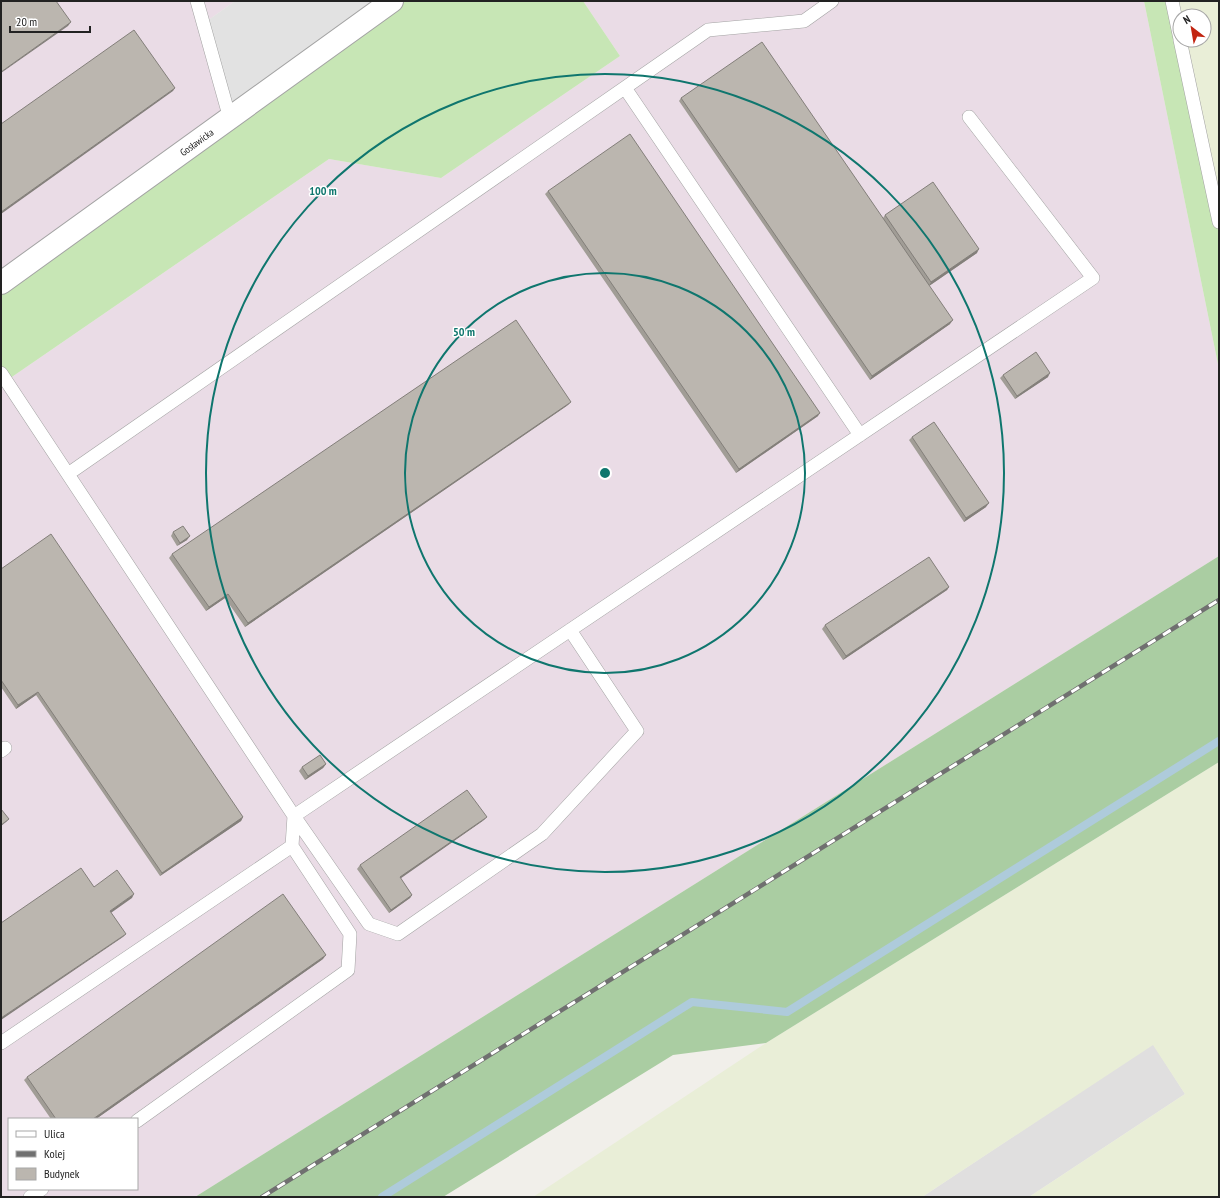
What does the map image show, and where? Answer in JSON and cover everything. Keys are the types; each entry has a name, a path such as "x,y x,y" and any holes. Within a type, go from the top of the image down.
{"street":[{"name":"Gosławicka","path":"1,283 392,1"}],"lane":[{"path":"197,1 230,118"},
{"path":"68,474 708,30 804,21 832,1"},
{"path":"1182,48 1219,222"},
{"path":"625,88 860,435"},
{"path":"294,816 1093,278 969,117"},
{"path":"1,374 294,816 369,924 398,934 542,834 637,732 570,630"},
{"path":"138,1120 348,970 350,934 292,846 294,816"},
{"path":"1,1043 292,846"},
{"path":"30,1197 40,1190"}],"shaded area":[{"path":"1,1 235,1 203,24 230,119 1,283"},
{"path":"235,1 392,1 230,119 203,24"},
{"path":"583,1 1144,1 1219,369 1219,556 195,1197 1,1197 1,373 6,381 329,159 441,178 620,56"},
{"path":"1153,1044 1185,1094 1029,1197 922,1197"}],"green space":[{"path":"392,1 583,1 620,56 441,178 329,159 6,381 1,373 1,283"},
{"path":"1144,1 1172,1 1173,8 1172,8 1172,48 1182,48 1219,222 1219,369"},
{"path":"1172,1 1219,1 1219,222 1182,48 1212,48 1212,8 1176,8"},
{"path":"1219,556 1219,762 766,1043 673,1055 443,1197 195,1197"},
{"path":"1219,762 1219,1197 1029,1197 1185,1094 1153,1045 922,1197 533,1197 766,1043"}],"building":[{"path":"1,1 56,1 71,22 1,72"},
{"path":"134,30 175,88 1,212 1,124"},
{"path":"762,42 953,320 872,376 681,98"},
{"path":"630,134 820,413 739,469 548,191"},
{"path":"933,182 979,249 931,282 885,215"},
{"path":"516,320 571,402 248,623 228,594 209,607 172,554"},
{"path":"1036,352 1050,373 1017,396 1003,375"},
{"path":"934,422 989,503 966,518 912,437"},
{"path":"183,526 190,536 180,543 173,532"},
{"path":"51,534 243,817 162,873 38,692 18,705 1,680 1,569"},
{"path":"929,557 949,587 846,656 825,625"},
{"path":"320,755 326,764 308,776 302,767"},
{"path":"467,790 487,817 400,877 412,895 391,910 360,865"},
{"path":"1,809 9,819 1,825"},
{"path":"81,868 94,887 117,870 134,894 110,911 126,934 1,1018 1,923"},
{"path":"283,894 326,955 94,1118 55,1118 27,1077"}],"waterway":[{"path":"382,1197 692,1002 787,1012 1219,741"}],"railway":[{"path":"262,1197 1219,600"}]}
